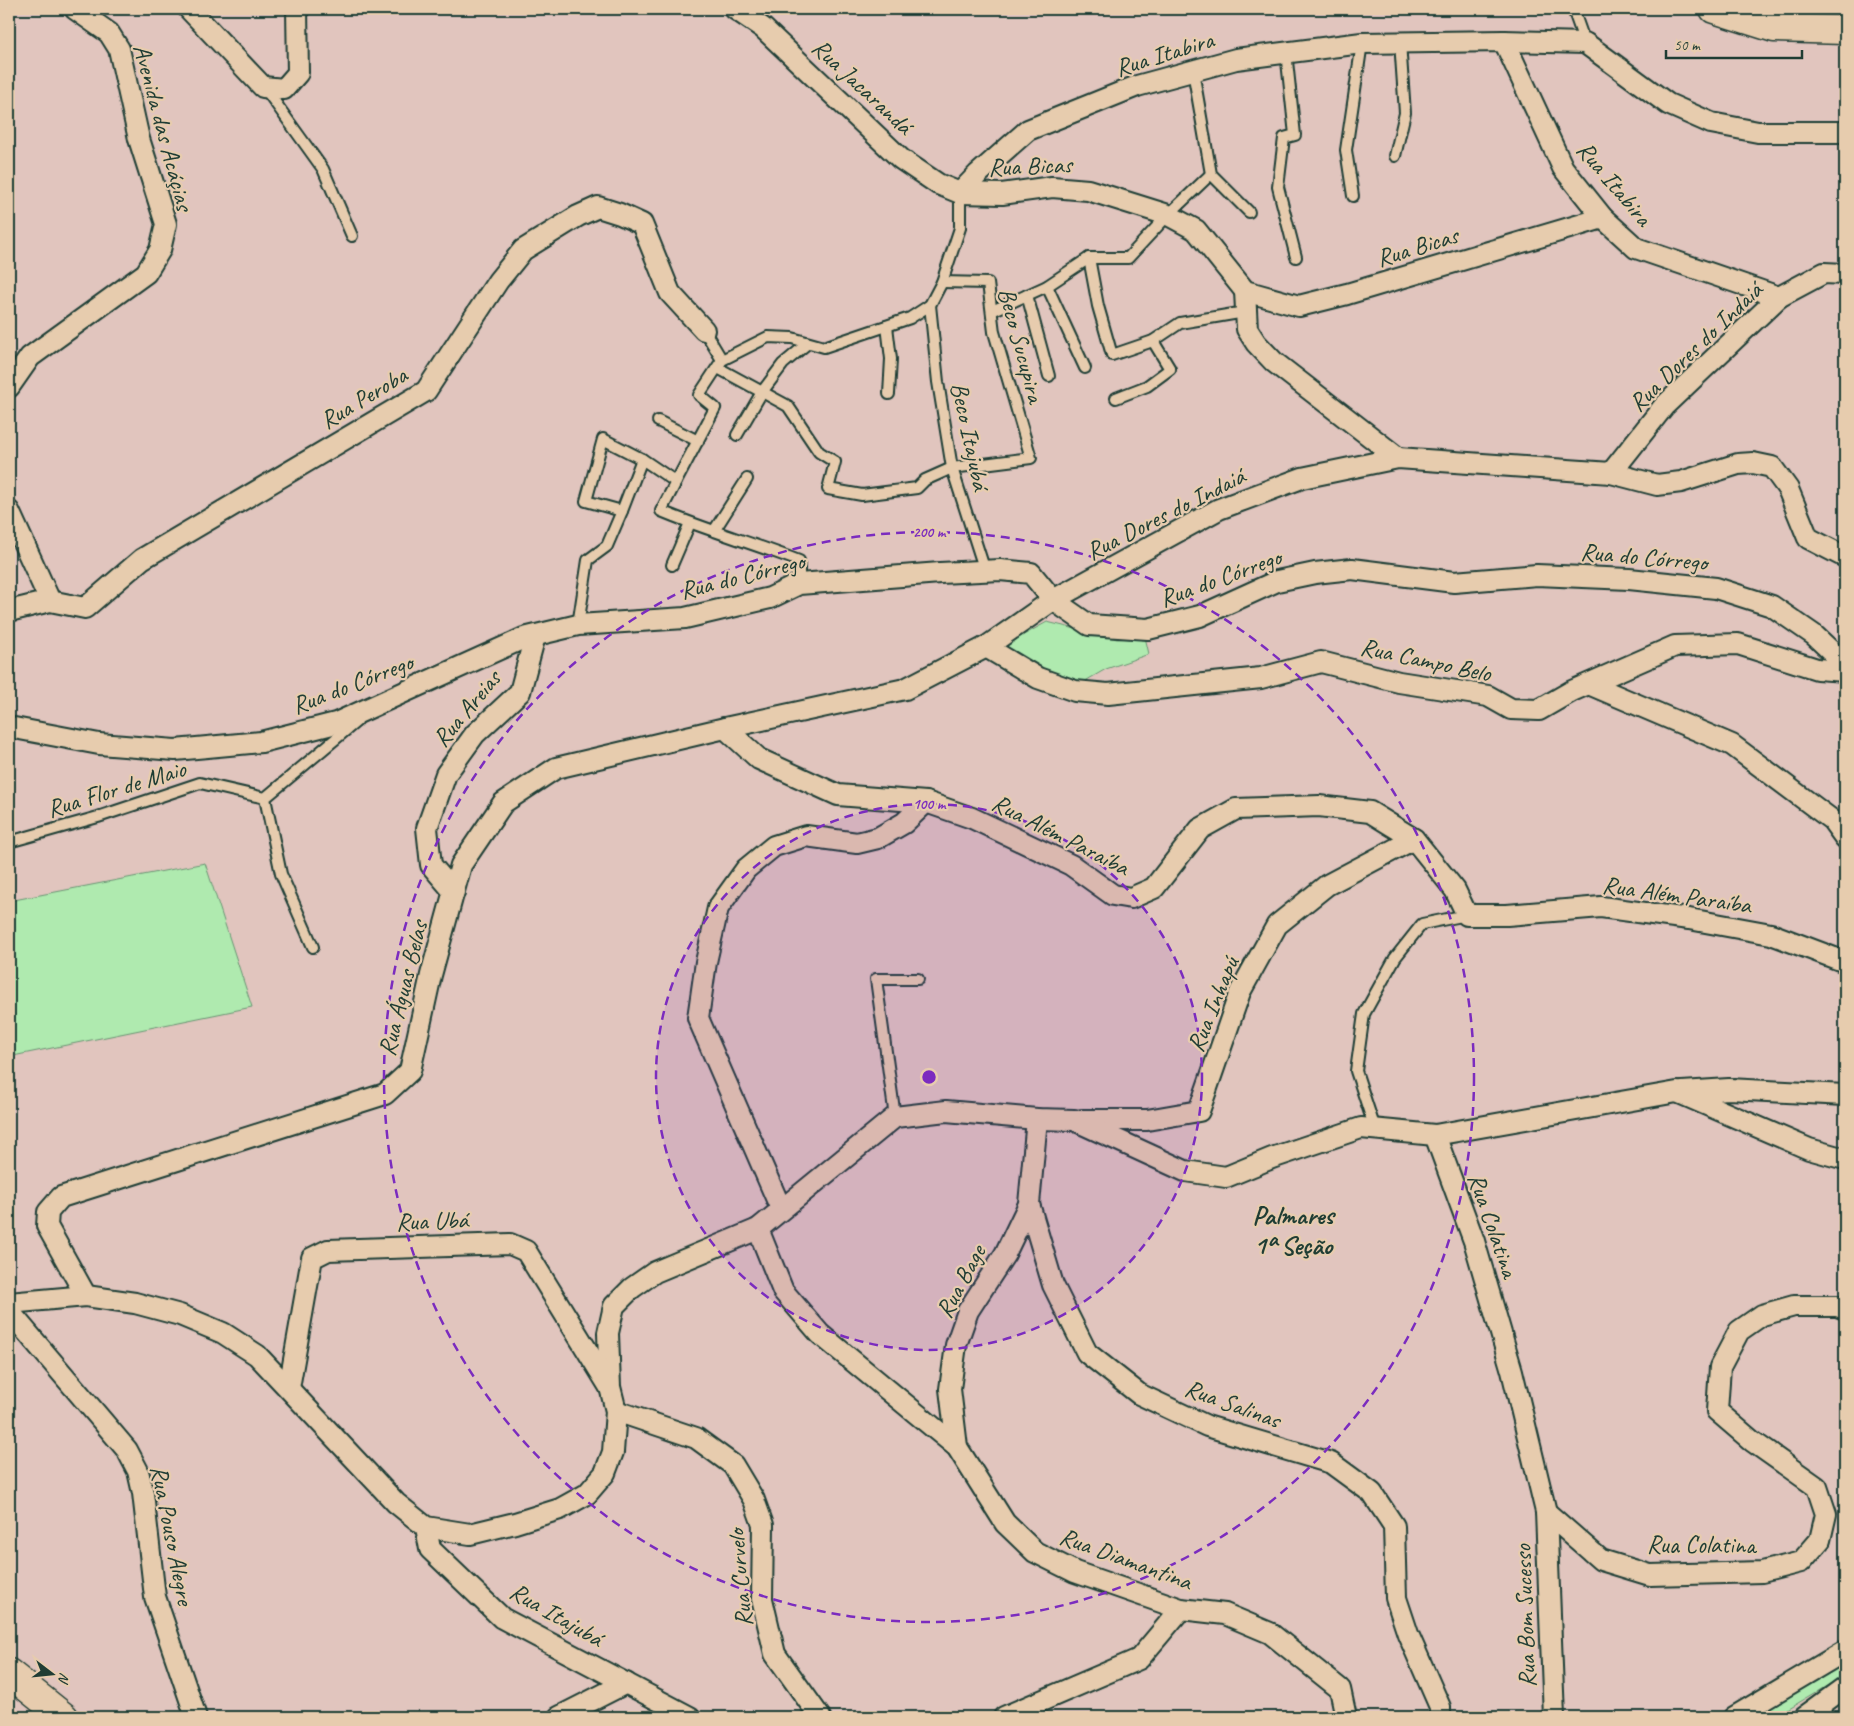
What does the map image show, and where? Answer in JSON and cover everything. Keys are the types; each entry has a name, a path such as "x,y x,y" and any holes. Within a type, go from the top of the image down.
{"street":[{"name":"Avenida das Acáçias","path":"9,387 30,357 146,273 160,250 166,224 140,139 119,49 109,33 75,9"},
{"path":"188,9 263,87 284,89 298,73 298,9"},
{"name":"Rua Jacarandá","path":"735,9 763,28 901,159 938,184 960,193"},
{"path":"1714,9 1774,28 1845,30"},
{"name":"Rua Itabira","path":"960,193 978,174 1028,130 1137,86 1236,59 1362,43 1504,41 1585,43"},
{"name":"Rua Itabira","path":"1504,41 1563,168 1604,218 1636,248 1779,297"},
{"path":"1585,43 1668,104 1711,123 1758,132 1845,132"},
{"name":"Rua Bicas","path":"960,193 1002,194 1052,187 1088,190 1168,215 1196,230 1245,291 1299,306 1357,292 1604,218"},
{"name":"Rua Peroba","path":"9,611 50,601 85,608 142,559 426,391 498,281 523,250 578,216 598,207 642,224 670,293 704,330"},
{"name":"Rua Dores do Indaiá","path":"725,728 905,689 986,647 1053,600 1219,508 1302,478 1398,458 1611,473 1664,406 1779,297 1824,273 1845,274"},
{"path":"1245,291 1247,329 1256,343 1274,362 1398,458"},
{"path":"1611,473 1657,485 1681,482 1738,464 1753,463 1772,468 1788,489 1808,538 1845,557"},
{"path":"9,511 50,601"},
{"name":"Rua do Córrego","path":"9,727 99,744 175,750 261,742 336,723 524,638 578,625 685,618 770,598 799,584 1000,570 1032,573 1053,600 1089,625 1148,630 1200,616 1277,581 1315,573 1352,569 1454,582 1537,574 1629,578 1716,588 1772,606 1814,635 1845,664"},
{"name":"Rua Areias","path":"454,892 431,865 427,828 446,774 476,734 520,692 535,636"},
{"path":"1591,684 1675,646 1738,644 1817,669 1845,671"},
{"name":"Rua Campo Belo","path":"986,647 1038,678 1075,691 1108,694 1261,678 1321,662 1399,682 1488,696 1511,709 1539,710 1591,684"},
{"path":"1591,684 1732,745 1832,820 1845,838"},
{"name":"Rua Águas Belas","path":"86,1296 47,1226 48,1212 61,1197 385,1094 410,1071 431,975 461,865 503,803 556,768 725,728"},
{"name":"Rua Além Paraíba","path":"725,728 760,760 838,795 926,802 972,818 1071,865 1113,895 1131,898 1154,888 1200,829 1236,809 1319,806 1370,812 1414,838 1455,890 1467,915 1507,915 1601,907 1689,919 1771,934 1845,962"},
{"path":"781,1209 698,1018 706,962 718,908 746,869 774,846 806,836 857,843 878,838 904,823 926,802"},
{"name":"Rua Inhapú","path":"1074,1120 1147,1120 1199,1111 1240,992 1277,925 1327,884 1414,838"},
{"path":"9,1303 86,1296 135,1303 180,1315 223,1333 257,1355 396,1503 426,1527 470,1534 515,1524 560,1509 587,1494 605,1473 613,1452 616,1411 610,1387 608,1334 614,1306 632,1288 655,1272 758,1228 895,1117 946,1111 1037,1119 1074,1120 1185,1171 1226,1177 1272,1158 1361,1128 1435,1135 1677,1092 1730,1089 1845,1095"},
{"path":"1677,1092 1809,1149 1845,1159"},
{"name":"Rua Salinas","path":"1037,1119 1030,1204 1053,1285 1087,1353 1139,1394 1207,1426 1331,1463 1372,1493 1394,1526 1396,1598 1408,1634 1440,1707 1440,1717"},
{"name":"Rua Colatina","path":"1435,1135 1474,1241 1512,1371 1546,1512 1601,1560 1650,1575 1762,1572 1801,1562 1820,1540 1826,1514 1817,1487 1752,1441 1718,1411 1720,1367 1739,1331 1762,1315 1794,1306 1837,1306 1845,1310"},
{"name":"Rua Bage","path":"957,1447 950,1389 956,1345 968,1311 1005,1254 1030,1204"},
{"name":"Rua Diamantina","path":"758,1228 783,1291 820,1334 957,1447 1005,1523 1035,1552 1075,1572 1181,1609 1225,1614 1270,1632 1340,1688 1346,1717"},
{"name":"Rua Ubá","path":"289,1388 312,1258 328,1250 510,1244 526,1251 610,1387"},
{"name":"Rua Pouso Alegre","path":"9,1311 128,1450 138,1471 143,1493 155,1597 196,1717"},
{"name":"Rua Curvelo","path":"616,1411 696,1438 733,1465 754,1500 763,1525 762,1599 775,1654 820,1717"},
{"name":"Rua Bom Sucesso","path":"1546,1512 1554,1717"},
{"name":"Rua Itajubá","path":"426,1527 430,1549 502,1618 690,1717"},
{"path":"1004,1717 1139,1659 1181,1609"},
{"path":"1734,1717 1845,1651"},
{"path":"9,1673 64,1717"},
{"path":"559,1717 626,1683"},
{"path":"1804,1717 1845,1687"}],"lane":[{"path":"1573,9 1585,43"},
{"path":"1395,156 1405,113 1400,42"},
{"path":"1353,196 1346,150 1362,43"},
{"path":"1286,52 1295,135 1284,138 1278,187 1296,257"},
{"path":"1193,71 1211,174 1250,212"},
{"path":"263,87 323,169 352,236"},
{"path":"992,311 1047,286 1090,258 1128,258 1168,215 1211,174"},
{"path":"799,584 799,561 690,524 662,511 715,408 699,395 720,364 768,337 792,338 824,347 910,318 930,306 942,282 960,228 960,193"},
{"path":"1090,258 1098,306 1112,356 1153,341 1180,323 1245,312"},
{"name":"Beco Sucupira","path":"942,282 988,283 994,332 1031,458 952,468"},
{"name":"Beco Sucupira","path":"1047,286 1085,368"},
{"name":"Beco Sucupira","path":"1027,295 1049,376"},
{"name":"Beco Itajubá","path":"930,306 938,382 952,468 985,571"},
{"path":"887,326 891,359 889,394"},
{"path":"704,330 720,364 762,392 788,406 819,452 835,462 828,489 862,495 917,488 925,480 952,468"},
{"path":"1116,398 1148,386 1170,369 1153,341"},
{"path":"737,435 762,392 782,364 808,343"},
{"path":"658,421 698,441"},
{"path":"622,511 586,502 603,439 642,459 676,482"},
{"path":"578,625 588,560 607,546 642,459"},
{"path":"714,531 747,479"},
{"path":"672,565 690,524"},
{"path":"313,947 280,874 265,798 374,706"},
{"name":"Rua Flor de Maio","path":"9,842 98,817 200,783 265,798"},
{"path":"1375,1130 1356,1071 1364,1014 1394,958 1422,924 1467,915"},
{"path":"895,1117 876,979 918,979"}],"green space":[{"path":"1047,622 1117,639 1145,637 1149,654 1106,669 1080,684 1045,673 1002,647"},
{"path":"205,863 252,1007 13,1056 9,1054 9,901"},
{"path":"1845,1661 1845,1675 1788,1709 1779,1717 1742,1717"}],"district":[{"name":"Palmares 1ª Seção","path":"1293,1230"}]}
